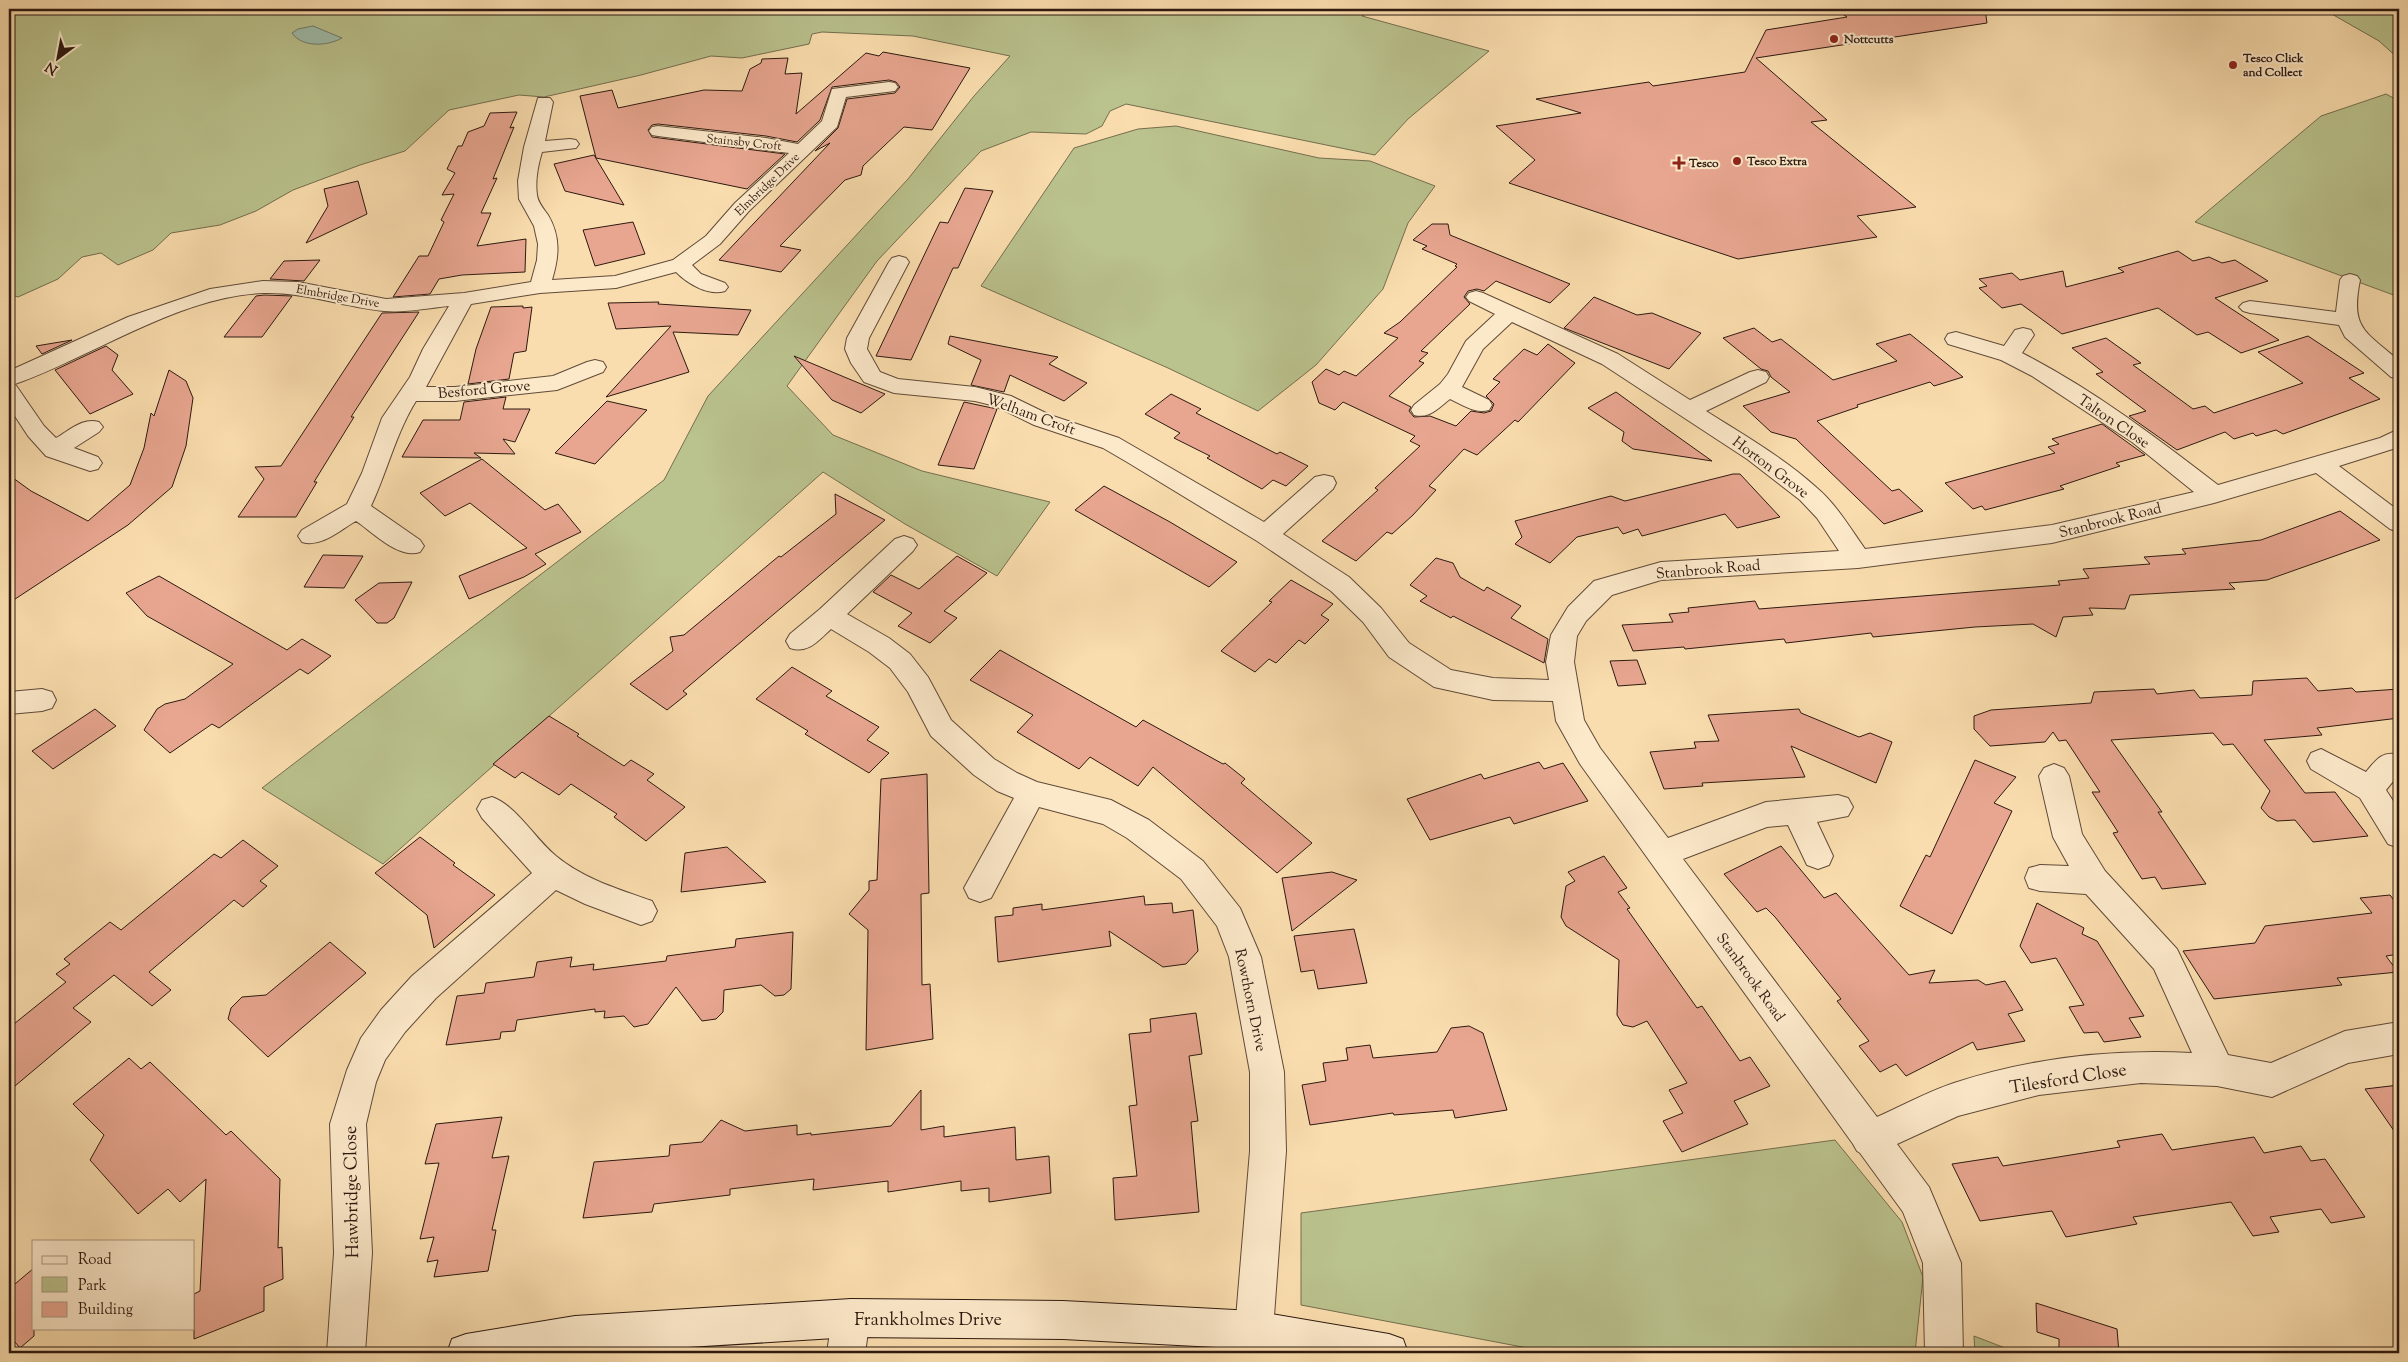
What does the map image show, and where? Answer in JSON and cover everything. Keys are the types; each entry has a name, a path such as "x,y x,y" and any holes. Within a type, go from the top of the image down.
{"street":[{"name":"Elmbridge Drive","path":"9,379 136,322 210,295 272,287 298,288 386,305 464,299 540,287 616,282 680,264 714,240 742,207 831,123 839,85 888,87"},
{"path":"540,287 550,257 546,229 527,196 527,170 543,118 544,102"},
{"name":"Stainsby Croft","path":"685,136 699,119"},
{"name":"Stainsby Croft","path":"658,131 685,136 773,143 801,150"},
{"path":"533,147 570,144"},
{"name":"Welham Croft","path":"899,262 858,338 856,349 862,363 872,376 894,386 975,394 1003,401 1042,420 1111,444 1266,535 1340,584 1372,615 1399,650 1444,679 1493,689 1564,691"},
{"path":"680,264 694,278 718,287"},
{"path":"2350,280 2347,294 2347,320 2353,332 2399,372"},
{"name":"Horton Grove","path":"1476,297 1610,359 1755,453 1810,494 1826,512 1858,559"},
{"name":"Besford Grove","path":"357,509 374,473 394,418 410,394 464,299"},
{"path":"2250,307 2347,320"},
{"path":"1422,410 1448,390 1458,378 1474,346 1509,313"},
{"path":"2009,355 2023,335"},
{"name":"Talton Close","path":"1956,339 2009,355 2040,371 2140,437 2214,495"},
{"name":"Besford Grove","path":"410,394 558,393 596,367"},
{"path":"1690,410 1723,392 1758,377"},
{"path":"9,390 36,431 54,450 90,463"},
{"path":"1448,390 1480,405"},
{"path":"54,450 91,426"},
{"name":"Stanbrook Road","path":"1944,1353 1942,1263 1916,1200 1869,1139 1590,756 1570,721 1560,662 1564,635 1577,614 1602,588 1661,571 1858,559 2052,534 2214,495 2388,443 2399,437"},
{"path":"2320,464 2399,523"},
{"path":"1266,535 1324,484"},
{"path":"311,536 357,509 411,546"},
{"path":"799,641 829,616 904,545"},
{"name":"Rowthorn Drive","path":"829,616 879,645 900,661 918,685 940,728 962,749 1007,782 1032,793 1111,813 1138,828 1192,870 1229,918 1245,957 1267,1072 1268,1151 1254,1330"},
{"path":"9,703 42,700"},
{"path":"2321,761 2370,788 2399,835"},
{"path":"2370,788 2390,764"},
{"path":"2054,776 2068,837 2094,881 2166,960 2217,1070"},
{"path":"980,888 1032,793"},
{"path":"1662,854 1766,815 1838,807"},
{"path":"492,809 533,854 554,873 585,889 641,910"},
{"path":"1798,812 1818,856"},
{"name":"Hawbridge Close","path":"346,1353 353,1253 348,1124 359,1082 373,1049 393,1021 424,987 554,873"},
{"path":"2040,878 2094,881"},
{"name":"Tilesford Close","path":"1869,1139 1954,1100 2039,1078 2141,1067 2217,1070 2272,1080 2345,1047 2399,1038"},
{"name":"Frankholmes Drive","path":"466,1353 575,1335 849,1336 1063,1320 1254,1330 1388,1353"}],"green space":[{"path":"9,9 1372,9 1362,16 1489,51 1408,119 1375,155 1126,104 1110,111 1102,126 1086,134 1031,132 981,151 877,261 787,386 833,435 922,471 1050,502 997,576 905,524 823,472 383,864 262,788 664,480 708,396 908,179 974,96 1010,56 913,36 822,32 812,34 809,44 742,58 711,56 641,75 544,97 519,95 449,110 405,151 360,165 293,190 256,211 220,225 171,233 153,250 118,265 101,253 82,257 58,279 18,297 9,294"},
{"path":"2323,9 2399,9 2399,59 2379,41"},
{"path":"2386,94 2399,101 2399,297 2195,222 2321,116"},
{"path":"1176,126 1319,158 1370,161 1435,186 1408,223 1383,289 1316,365 1258,411 1168,368 981,286 1074,148 1138,129"},
{"path":"1835,1140 1902,1222 1923,1277 1915,1353 1554,1353 1301,1305 1301,1213"},
{"path":"1974,1336 2018,1353 1975,1353"}],"shaded area":[{"path":"313,26 342,38 330,43 316,44 302,41 292,33 298,29"}],"building":[{"name":"Tesco Extra","path":"1835,9 1985,9 1987,23 1756,58 1827,120 1811,122 1916,207 1857,216 1877,237 1738,259 1509,183 1535,160 1496,126 1581,113 1536,99 1649,82 1653,86 1745,72 1766,30 1847,17"},
{"path":"883,52 970,68 932,130 904,127 863,166 861,175 845,180 780,246 801,250 781,272 719,260 830,143 815,151 838,128 847,99 895,93 900,87 896,82 889,80 832,87 820,120 797,142 766,136 658,124 652,125 648,130 652,137 785,154 747,189 596,158 580,96 612,90 618,108 704,90 742,91 750,69 761,63 762,59 788,58 785,74 802,73 796,114 866,53 879,56"},
{"path":"517,112 510,128 514,127 493,179 497,178 481,213 491,213 477,246 526,239 525,272 462,275 439,279 430,294 393,297 419,256 428,256 444,222 441,220 454,194 442,195 455,173 447,169 458,146 462,146 468,132 484,126 490,113"},
{"path":"594,155 624,205 565,191 554,164"},
{"path":"358,181 367,214 306,243 328,206 324,189"},
{"path":"965,188 993,191 958,268 953,268 911,360 876,356 940,222 948,223"},
{"path":"633,222 645,254 595,266 583,230"},
{"path":"1432,224 1448,224 1450,235 1570,284 1550,303 1496,281 1484,291 1477,289 1468,291 1464,297 1470,304 1421,351 1428,353 1419,361 1424,363 1389,396 1411,407 1409,411 1414,417 1430,416 1456,426 1471,411 1484,413 1491,411 1494,404 1486,396 1500,382 1493,379 1524,349 1537,355 1548,344 1575,363 1518,422 1515,420 1477,455 1464,449 1429,486 1436,490 1413,515 1392,534 1387,532 1356,561 1322,541 1378,490 1375,488 1420,446 1410,441 1415,436 1343,402 1335,410 1319,403 1312,382 1326,369 1339,375 1344,371 1356,376 1398,338 1384,333 1400,322 1457,267 1455,266 1457,264 1422,249 1427,246 1413,240"},
{"path":"2178,251 2193,261 2209,257 2222,263 2235,260 2268,281 2215,298 2279,340 2241,353 2208,332 2197,335 2158,308 2062,334 2021,304 2002,308 1979,288 1987,286 1979,279 2012,273 2020,280 2063,271 2066,287 2124,272 2118,268"},
{"path":"320,260 304,281 270,279 284,261"},
{"path":"256,296 292,296 262,337 224,337"},
{"path":"1594,297 1637,315 1652,313 1701,333 1669,369 1564,328"},
{"path":"659,302 658,304 751,310 738,335 673,332 689,372 606,397 671,326 616,329 608,303"},
{"path":"523,306 523,308 532,307 526,351 514,353 509,379 468,384 476,349 491,307"},
{"path":"419,312 351,417 354,417 314,482 317,482 296,517 238,517 264,479 255,467 281,466 382,313"},
{"path":"1754,328 1772,342 1781,339 1833,380 1897,361 1876,344 1910,334 1963,377 1934,386 1930,382 1857,405 1858,407 1817,421 1892,491 1899,489 1923,511 1884,524 1796,439 1771,432 1743,406 1790,392 1771,377 1768,371 1761,369 1723,338"},
{"path":"950,336 1058,357 1049,364 1087,383 1064,401 1010,375 1004,392 971,385 981,360 948,344"},
{"path":"2308,336 2364,373 2349,378 2380,399 2283,434 2276,430 2256,436 2253,433 2234,439 2225,432 2177,450 2129,416 2146,411 2096,374 2103,372 2072,348 2106,338 2141,363 2133,365 2193,409 2205,406 2214,413 2303,383 2258,352"},
{"path":"72,340 42,354 36,346"},
{"path":"106,346 118,355 112,370 133,394 90,414 55,370"},
{"path":"794,356 885,394 861,413 832,400"},
{"path":"169,370 186,381 193,398 186,446 172,487 128,525 9,603 9,475 31,491 88,521 130,485 144,448 151,413 154,416"},
{"path":"1616,392 1712,461 1633,449 1622,441 1624,432 1588,408"},
{"path":"1171,394 1201,409 1196,413 1277,454 1280,452 1308,466 1286,486 1273,480 1262,489 1207,458 1210,456 1174,438 1180,433 1145,414"},
{"path":"506,397 503,409 530,409 515,442 503,439 515,454 474,453 481,458 402,457 423,420 460,420 464,402"},
{"path":"607,401 647,410 595,464 555,453"},
{"path":"964,402 997,409 974,469 938,465"},
{"path":"2102,424 2145,455 2116,463 2120,466 2060,486 2064,489 1985,510 1982,506 1973,509 1945,483 2055,453 2048,447 2059,444 2052,439"},
{"path":"482,459 545,510 558,504 581,532 535,554 546,564 524,577 469,599 459,576 527,548 470,503 445,516 420,493"},
{"path":"1733,474 1740,474 1780,517 1737,528 1725,514 1642,536 1638,529 1623,534 1618,527 1577,537 1550,563 1515,544 1522,537 1515,521 1611,496 1625,501"},
{"path":"1104,486 1237,562 1209,587 1075,510"},
{"path":"835,494 885,520 683,691 687,694 667,710 630,684 673,651 670,637 684,635 779,556 781,557 836,514"},
{"path":"2340,511 2380,540 2267,580 2229,583 2235,589 2130,595 2125,609 2089,608 2093,615 2063,617 2056,637 2033,624 1975,627 1873,637 1871,633 1786,643 1784,639 1685,649 1684,647 1633,651 1622,625 1673,622 1669,614 1689,612 1688,608 1755,601 1759,609 2060,585 2058,581 2089,578 2083,569 2150,564 2144,557 2186,554 2182,549 2261,540"},
{"path":"323,555 363,556 344,588 304,587"},
{"path":"957,556 987,573 944,611 957,618 930,643 898,626 912,613 873,592 891,575 919,589"},
{"path":"1436,558 1453,563 1460,577 1484,591 1487,587 1521,606 1511,618 1548,639 1544,663 1420,601 1427,596 1410,585"},
{"path":"159,576 287,650 302,639 331,656 308,674 300,669 219,728 212,724 170,753 144,730 157,709 165,704 185,699 233,664 147,616 126,593"},
{"path":"1291,580 1333,604 1321,615 1329,620 1305,644 1299,640 1276,663 1269,659 1255,672 1221,651 1272,602 1269,601"},
{"path":"412,582 394,618 387,623 377,623 355,600 379,583"},
{"path":"1000,650 1136,727 1143,720 1223,764 1225,763 1245,779 1241,783 1312,843 1277,873 1153,767 1138,786 1090,757 1079,769 1017,732 1033,715 970,680"},
{"path":"1637,660 1646,684 1618,686 1610,661"},
{"path":"792,667 832,691 826,696 879,727 867,740 889,753 869,773 805,734 808,731 756,699"},
{"path":"2307,678 2318,691 2352,688 2356,692 2399,689 2399,718 2317,728 2322,735 2264,740 2305,793 2335,792 2368,836 2313,842 2295,820 2277,821 2269,817 2261,808 2270,791 2233,744 2223,745 2213,733 2111,740 2162,812 2158,812 2206,884 2162,889 2155,877 2142,879 2113,833 2118,832 2092,792 2100,792 2066,740 2059,741 2053,732 2045,742 1990,746 1974,729 1974,716 1991,710 2091,703 2094,692 2154,689 2157,694 2194,690 2200,698 2252,695 2253,681"},
{"path":"95,709 116,726 53,769 32,751"},
{"path":"1799,709 1801,713 1859,737 1870,733 1892,742 1876,783 1791,746 1805,777 1702,783 1703,786 1664,789 1650,752 1696,748 1694,742 1719,741 1708,715"},
{"path":"549,716 579,734 577,736 624,766 631,760 654,774 647,780 685,807 646,841 614,817 617,814 571,784 559,795 522,772 515,778 493,764"},
{"path":"1975,760 2016,777 1994,803 2012,811 1952,934 1900,906 1926,855 1930,857"},
{"path":"1539,762 1544,769 1563,763 1588,801 1514,824 1510,817 1430,840 1407,799 1481,774 1484,779"},
{"path":"927,774 929,893 921,894 922,985 930,984 933,1039 866,1050 868,930 849,914 869,890 869,881 877,880 881,779"},
{"path":"420,837 455,863 453,865 495,895 434,948 427,915 375,873"},
{"path":"243,840 278,866 260,881 267,886 243,907 234,900 149,972 171,990 152,1006 114,975 73,1008 91,1022 9,1091 9,1028 66,982 56,974 70,964 64,959 110,922 121,930 214,854 221,858"},
{"path":"1781,846 1824,898 1836,893 1909,975 1935,970 1929,983 1978,980 1986,985 2005,981 2023,1010 2008,1014 2025,1041 1977,1050 1973,1042 1906,1076 1896,1064 1880,1072 1859,1046 1869,1041 1837,1001 1841,999 1775,917 1766,908 1757,912 1724,874"},
{"path":"727,847 766,882 681,892 685,853"},
{"path":"1604,856 1627,888 1618,892 1630,908 1627,909 1697,1008 1702,1006 1740,1061 1750,1057 1770,1086 1734,1101 1748,1124 1682,1152 1663,1121 1683,1113 1669,1090 1687,1083 1647,1021 1633,1027 1623,1025 1617,1015 1619,960 1566,926 1561,917 1566,886 1575,881 1568,872"},
{"path":"1332,872 1357,880 1292,931 1282,878"},
{"path":"2390,895 2399,907 2399,954 2386,956 2398,972 2337,978 2342,985 2214,999 2183,951 2255,943 2265,926 2372,913 2360,898"},
{"path":"1144,896 1145,905 1172,903 1173,913 1193,910 1198,951 1186,964 1163,967 1109,931 1111,946 998,962 995,917 1013,915 1013,908 1042,904 1042,910"},
{"path":"2037,903 2084,928 2082,934 2097,941 2144,1016 2129,1018 2141,1037 2104,1042 2098,1032 2084,1033 2069,1007 2084,1005 2056,958 2031,963 2020,946"},
{"path":"1354,929 1367,983 1318,989 1314,970 1301,972 1294,936"},
{"path":"793,932 791,989 784,995 775,996 761,985 724,990 723,1012 716,1019 702,1021 676,987 648,1024 634,1027 624,1016 604,1018 605,1011 595,1012 595,1009 517,1020 515,1031 501,1032 500,1039 446,1045 457,996 484,993 486,983 534,977 537,962 572,957 570,967 594,964 593,970 666,961 667,956 735,947 736,939"},
{"path":"330,942 366,973 268,1057 228,1019 231,1008 242,997 266,995"},
{"path":"1196,1013 1202,1054 1189,1056 1198,1121 1191,1122 1199,1212 1115,1220 1113,1178 1137,1176 1129,1106 1137,1105 1129,1034 1151,1032 1150,1019"},
{"path":"1469,1026 1483,1033 1507,1110 1455,1118 1453,1110 1394,1115 1393,1113 1310,1125 1302,1085 1326,1081 1323,1063 1348,1060 1346,1048 1370,1045 1373,1058 1437,1052 1451,1028"},
{"path":"129,1058 141,1069 150,1062 226,1135 231,1131 280,1179 278,1248 282,1247 283,1279 264,1287 264,1311 194,1339 195,1294 200,1291 206,1179 180,1202 168,1189 138,1214 90,1160 104,1135 73,1104"},
{"path":"2399,1085 2399,1138 2365,1089"},
{"path":"921,1090 921,1130 944,1126 944,1137 1015,1127 1016,1160 1049,1156 1051,1193 989,1202 989,1188 961,1191 961,1181 888,1192 888,1181 813,1190 814,1179 730,1189 730,1195 654,1204 652,1212 583,1218 594,1162 669,1156 670,1145 702,1142 721,1120 745,1131 797,1125 797,1135 891,1126"},
{"path":"502,1117 492,1158 509,1156 492,1230 496,1230 488,1271 434,1277 438,1260 427,1262 434,1237 420,1239 439,1163 425,1164 436,1124"},
{"path":"2162,1134 2172,1150 2254,1137 2264,1153 2301,1146 2311,1161 2325,1159 2365,1217 2331,1223 2321,1209 2270,1217 2279,1232 2253,1236 2231,1202 2133,1217 2137,1224 2066,1237 2052,1211 1980,1221 1952,1164 1998,1157 2003,1166 2120,1147 2117,1141"},
{"path":"32,1270 32,1330 34,1330 34,1336 20,1348 9,1335 9,1289"},
{"path":"2036,1303 2117,1329 2119,1353 2059,1353 2059,1339 2037,1332"}],"place":[{"name":"Nottcutts","path":"1834,39"},
{"name":"Tesco Click and Collect","path":"2233,65"},
{"name":"Tesco Extra","path":"1737,161"},
{"name":"Tesco","path":"1679,163"}]}
